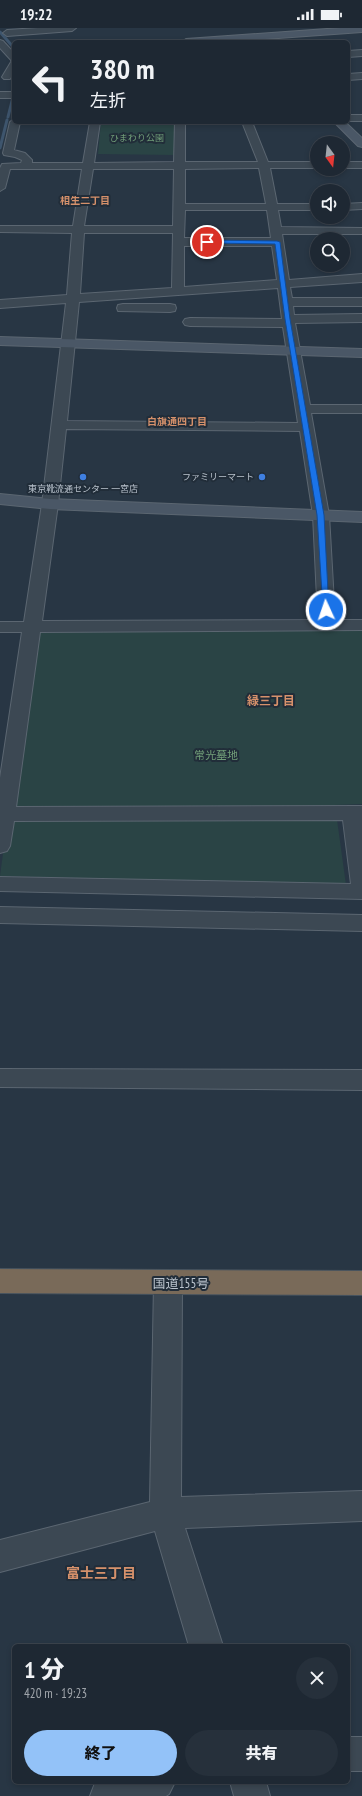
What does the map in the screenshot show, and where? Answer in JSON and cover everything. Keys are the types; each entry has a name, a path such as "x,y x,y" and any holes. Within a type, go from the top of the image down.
{"highway":[{"name":"国道155号","path":"0,1281 362,1283"}],"street":[{"path":"5,30 72,28"},
{"path":"241,28 252,40 317,30 362,29"},
{"path":"5,30 15,40"},
{"path":"0,43 12,56"},
{"path":"350,54 362,53"},
{"path":"7,77 12,68"},
{"path":"350,77 362,76"},
{"path":"0,95 12,95"},
{"path":"350,118 362,118"},
{"path":"12,120 8,153 20,154 27,160 26,165"},
{"path":"0,846 9,728 31,627 50,504 68,344 77,237 95,124"},
{"path":"178,291 180,124"},
{"path":"248,124 264,165 272,207 288,321 321,515 327,625"},
{"path":"341,124 362,144"},
{"path":"0,188 3,166 310,165"},
{"path":"350,165 362,165"},
{"path":"179,207 310,207"},
{"path":"350,208 360,209"},
{"path":"0,229 77,237 276,236 362,230"},
{"path":"77,237 92,245"},
{"path":"72,303 178,291 362,278"},
{"path":"286,302 362,302"},
{"path":"0,304 72,303 170,308"},
{"path":"190,322 288,321 362,318"},
{"path":"0,341 362,353"},
{"path":"303,409 362,409"},
{"path":"59,425 306,427"},
{"path":"0,499 50,504 362,517"},
{"path":"0,627 362,625"},
{"path":"2,814 357,813 362,887"},
{"path":"0,884 362,892"},
{"path":"0,915 362,923"},
{"path":"0,1078 362,1080"},
{"path":"168,1283 166,1513 205,1644"},
{"path":"0,1556 166,1513 362,1506"},
{"path":"350,1754 362,1754"},
{"path":"108,1796 150,1784"},
{"path":"249,1784 252,1796"}],"green space":[{"name":"ひまわり公園","path":"101,124 174,124 174,155 98,154"},
{"name":"常光墓地","path":"33,628 362,629 362,804 335,805 346,885 0,876"}],"building":[{"path":"235,37 238,40 210,40 209,39"}],"waterway":[{"path":"0,32 12,46"},
{"path":"8,117 12,101"},
{"path":"0,148 7,120"}],"place":[{"name":"東京靴流通センター 一宮店","path":"83,477"},
{"name":"ファミリーマート","path":"262,477"}],"district":[{"name":"相生二丁目","path":"85,200"},
{"name":"白旗通四丁目","path":"177,421"},
{"name":"緑三丁目","path":"271,701"},
{"name":"富士三丁目","path":"101,1573"}],"route":[{"path":"207,242 277,242 288,319 321,515 326,610"}]}
